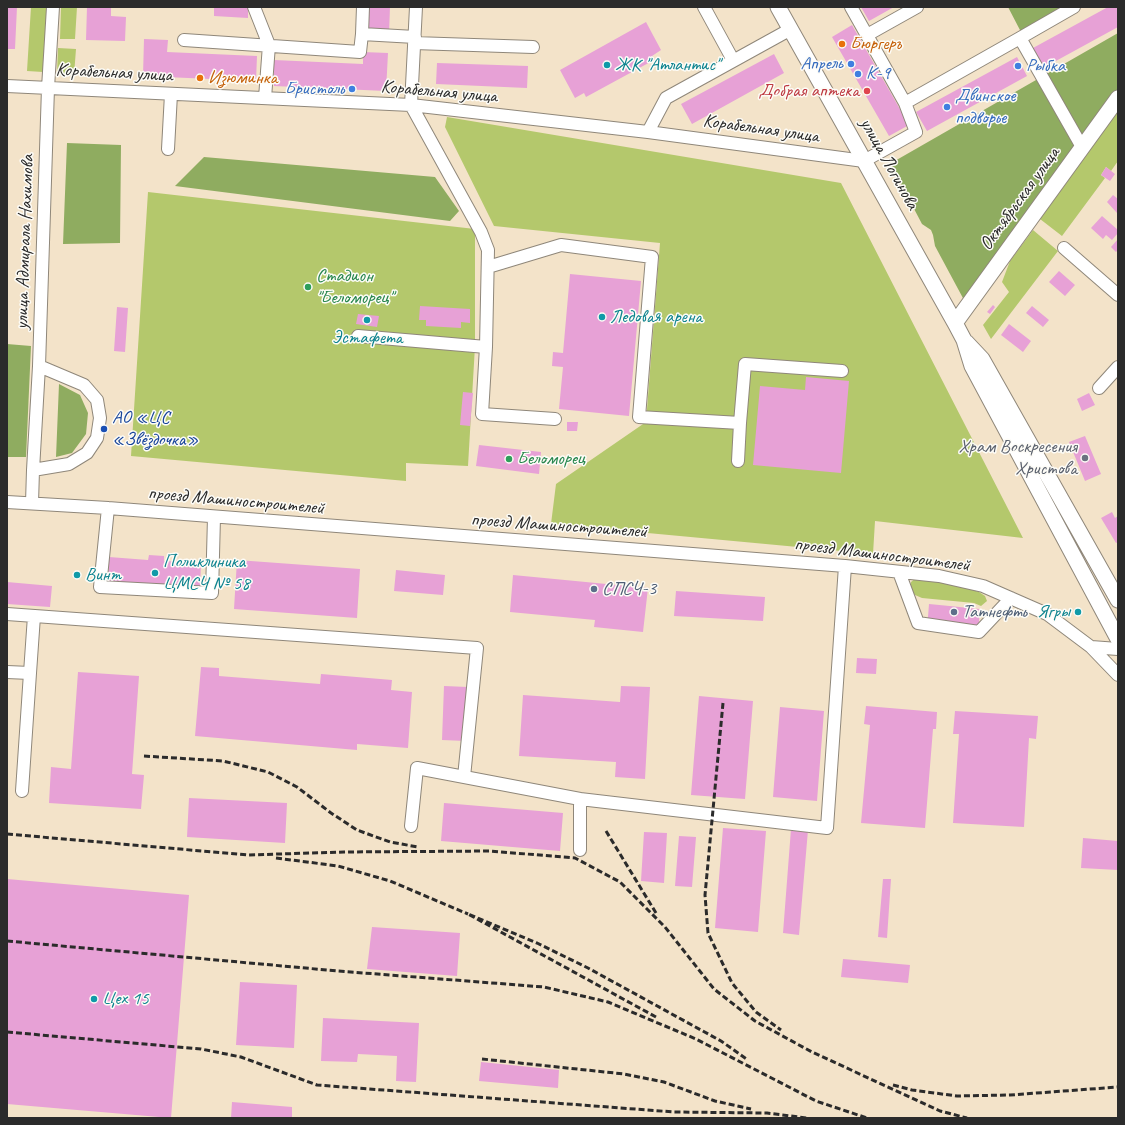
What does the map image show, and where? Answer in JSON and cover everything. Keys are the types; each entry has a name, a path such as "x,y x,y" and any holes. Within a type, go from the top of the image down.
{"main road":[{"name":"улица Логинова","path":"778,7 955,323 964,340 972,366 1118,639"},
{"name":"Октябрьская улица","path":"955,323 1118,98"},
{"name":"улица Логинова","path":"964,340 982,359 1118,600"}],"street":[{"name":"улица Адмирала Нахимова","path":"32,503 39,366 48,88 53,7"},
{"path":"254,7 269,45 265,98"},
{"path":"184,40 360,52 363,7"},
{"path":"416,7 411,105 481,232 488,250 486,347 482,414 555,419"},
{"path":"704,7 733,60"},
{"path":"851,7 905,103 916,132 864,161"},
{"path":"867,35 917,7"},
{"path":"905,103 1074,7"},
{"path":"648,132 666,98 791,29"},
{"path":"362,34 415,40 533,47"},
{"path":"1020,38 1082,147"},
{"name":"Корабельная улица","path":"7,86 411,105 648,132 864,161"},
{"path":"168,148 171,94"},
{"path":"488,268 561,245 652,257 639,417 740,423"},
{"path":"1064,248 1118,296"},
{"path":"358,336 486,347"},
{"path":"738,461 745,364 842,371"},
{"path":"33,470 69,464 87,453 97,438 100,418 97,400 84,385 39,366"},
{"path":"1099,388 1118,367"},
{"name":"проезд Машиностроителей","path":"7,502 108,508 845,566 939,576 983,586 1047,614 1091,646 1118,675"},
{"path":"108,508 100,587 212,593 214,517"},
{"path":"411,826 417,768 580,799 827,828 845,566"},
{"path":"899,572 918,623 979,632 1011,598"},
{"path":"7,614 477,648 464,777"},
{"path":"22,791 34,616"},
{"path":"1091,646 1118,648"},
{"path":"7,672 30,673"},
{"path":"580,799 580,850"}],"green space":[{"path":"31,7 47,7 43,72 27,71"},
{"path":"61,7 77,7 75,39 60,39"},
{"path":"1008,7 1065,7 1021,32"},
{"path":"1118,33 1118,91 964,300 935,246 931,230 922,224 892,167 893,162"},
{"path":"58,48 76,49 74,75 57,74"},
{"path":"1118,111 1118,161 1111,171 1106,167 1101,175 1105,178 1062,236 1040,219"},
{"path":"447,117 841,183 1023,538 875,521 873,554 551,524 556,484 646,422 660,243 494,226 445,127"},
{"path":"67,143 121,145 120,243 63,244"},
{"path":"204,157 435,177 459,211 450,221 175,186"},
{"name":"Стадион \"Беломорец\"","path":"148,192 475,229 475,346 468,466 406,463 406,481 131,456"},
{"path":"1033,230 1058,251 991,339 983,325 1009,292 1002,282 1010,261"},
{"path":"7,344 31,346 26,457 7,457"},
{"path":"59,384 80,395 88,413 86,434 72,453 56,457"},
{"path":"917,577 957,585 979,592 985,596 987,601 981,606 974,603 922,598 915,595 911,590 911,582"}],"building":[{"path":"7,7 17,7 15,49 7,49"},
{"path":"87,7 111,7 111,16 126,17 125,41 86,40"},
{"path":"214,7 248,7 248,18 214,16"},
{"path":"365,7 390,7 389,34 364,32"},
{"path":"861,7 894,7 869,21"},
{"path":"1108,7 1118,7 1118,27 1043,68 1033,48"},
{"name":"ЖК \"Атлантис\"","path":"646,22 661,50 652,56 654,60 586,97 584,93 575,98 560,70"},
{"path":"852,25 909,125 889,136 832,37"},
{"path":"144,39 168,40 167,52 257,56 256,81 143,76"},
{"path":"363,52 388,53 386,91 274,86 274,60 363,64"},
{"path":"774,54 784,73 692,124 681,104"},
{"path":"1017,57 1027,76 927,131 916,112"},
{"path":"437,63 528,66 527,88 436,84"},
{"path":"1106,167 1115,174 1110,181 1101,175"},
{"path":"1113,195 1118,199 1117,213 1107,202"},
{"path":"1102,216 1118,230 1118,233 1112,240 1106,235 1103,239 1091,228"},
{"path":"1118,239 1118,250 1116,252 1111,247"},
{"path":"1059,271 1075,285 1065,296 1049,282"},
{"name":"Ледовая арена","path":"570,274 641,281 629,416 559,409 563,367 552,366 553,352 563,353"},
{"path":"993,305 995,307 990,314 987,312"},
{"path":"420,306 470,309 470,323 461,322 461,328 426,326 426,320 419,320"},
{"path":"1032,306 1049,320 1043,327 1026,313"},
{"path":"117,307 128,308 125,352 114,351"},
{"name":"Эстафета","path":"358,314 379,316 377,327 356,324"},
{"path":"1009,324 1031,341 1023,352 1001,335"},
{"path":"806,377 849,381 841,473 753,465 760,386 805,390"},
{"path":"463,392 473,393 470,426 460,425"},
{"path":"1089,393 1095,405 1082,411 1077,399"},
{"path":"567,422 578,422 577,431 567,431"},
{"name":"Храм Воскресения Христова","path":"1085,436 1101,474 1085,481 1069,442"},
{"name":"Беломорец","path":"479,445 541,452 539,474 476,466"},
{"path":"1112,512 1115,518 1118,516 1118,542 1116,543 1101,518"},
{"name":"Поликлиника ЦМСЧ № 58","path":"149,555 164,556 164,561 201,563 200,588 108,582 109,557 148,560"},
{"path":"237,560 360,569 357,618 234,609"},
{"path":"396,570 445,575 443,595 394,591"},
{"path":"513,575 648,588 643,632 594,627 595,620 510,612"},
{"path":"7,582 52,586 50,607 7,604"},
{"path":"676,591 765,597 763,621 674,616"},
{"path":"929,604 980,609 978,634 927,630"},
{"path":"857,658 877,659 876,674 856,673"},
{"path":"201,667 219,668 219,676 320,684 321,674 392,680 391,690 412,692 408,748 357,744 357,750 195,736"},
{"path":"78,672 139,676 132,774 144,775 141,809 49,803 51,767 71,769"},
{"path":"444,686 468,687 466,741 442,740"},
{"path":"621,686 650,687 645,779 615,777 616,762 519,756 523,695 620,702"},
{"path":"699,696 753,701 745,799 691,795"},
{"path":"866,706 937,712 936,729 933,729 925,828 861,823 870,725 864,724"},
{"path":"780,707 824,711 817,801 773,797"},
{"path":"955,711 1038,716 1036,739 1029,738 1024,827 953,823 959,734 953,734"},
{"path":"189,798 287,803 285,843 187,837"},
{"path":"444,803 563,813 560,851 441,841"},
{"path":"723,828 766,831 758,932 715,928"},
{"path":"791,829 808,830 799,935 783,933"},
{"path":"644,832 667,833 664,883 641,881"},
{"path":"679,836 696,837 692,887 675,886"},
{"path":"1083,838 1118,841 1118,870 1081,868"},
{"name":"Цех 15","path":"7,879 189,895 171,1118 7,1104"},
{"path":"883,879 891,879 887,938 878,937"},
{"path":"372,927 460,933 457,976 367,969"},
{"path":"843,959 910,965 908,983 841,977"},
{"path":"240,982 297,985 294,1048 236,1045"},
{"path":"323,1018 419,1023 416,1082 396,1081 397,1056 358,1054 357,1062 321,1061"},
{"path":"481,1062 559,1070 558,1088 479,1081"},
{"path":"232,1102 292,1107 292,1118 231,1118"}],"railway":[{"path":"723,703 705,895 708,933 732,983 756,1012 781,1030"},
{"path":"144,756 223,761 268,772 297,787 331,813 357,830 390,842 418,847"},
{"path":"606,831 656,913"},
{"path":"7,834 248,855 344,852 490,851 575,858 620,882 665,927 714,989 755,1021 812,1052 940,1111 967,1118"},
{"path":"276,858 338,866 390,881 468,914"},
{"path":"656,1017 468,914 537,943 588,968 721,1041 748,1060"},
{"path":"7,941 338,971 544,987 608,1002 696,1039 816,1101 867,1118"},
{"path":"7,1032 201,1049 241,1057 317,1085 674,1112 767,1113 807,1118"},
{"path":"482,1059 624,1074 664,1082 715,1101 751,1109"},
{"path":"893,1085 912,1090 957,1096 1010,1095 1118,1087"}],"place":[{"name":"Бюргеръ","path":"842,44"},
{"name":"Апрель","path":"851,64"},
{"name":"ЖК \"Атлантис\"","path":"607,65"},
{"name":"Рыбка","path":"1018,66"},
{"name":"К-9","path":"858,74"},
{"name":"Изюминка","path":"200,78"},
{"name":"Бристоль","path":"352,89"},
{"name":"Добрая аптека","path":"867,91"},
{"name":"Двинское подворье","path":"947,107"},
{"name":"Стадион \"Беломорец\"","path":"308,287"},
{"name":"Ледовая арена","path":"602,317"},
{"name":"Эстафета","path":"367,320"},
{"name":"АО «ЦС «Звёздочка»","path":"104,429"},
{"name":"Храм Воскресения Христова","path":"1085,458"},
{"name":"Беломорец","path":"509,459"},
{"name":"Поликлиника ЦМСЧ № 58","path":"155,573"},
{"name":"Винт","path":"77,575"},
{"name":"СПСЧ-3","path":"594,589"},
{"name":"Татнефть","path":"954,612"},
{"name":"Ягры","path":"1078,612"},
{"name":"Цех 15","path":"94,999"}]}
